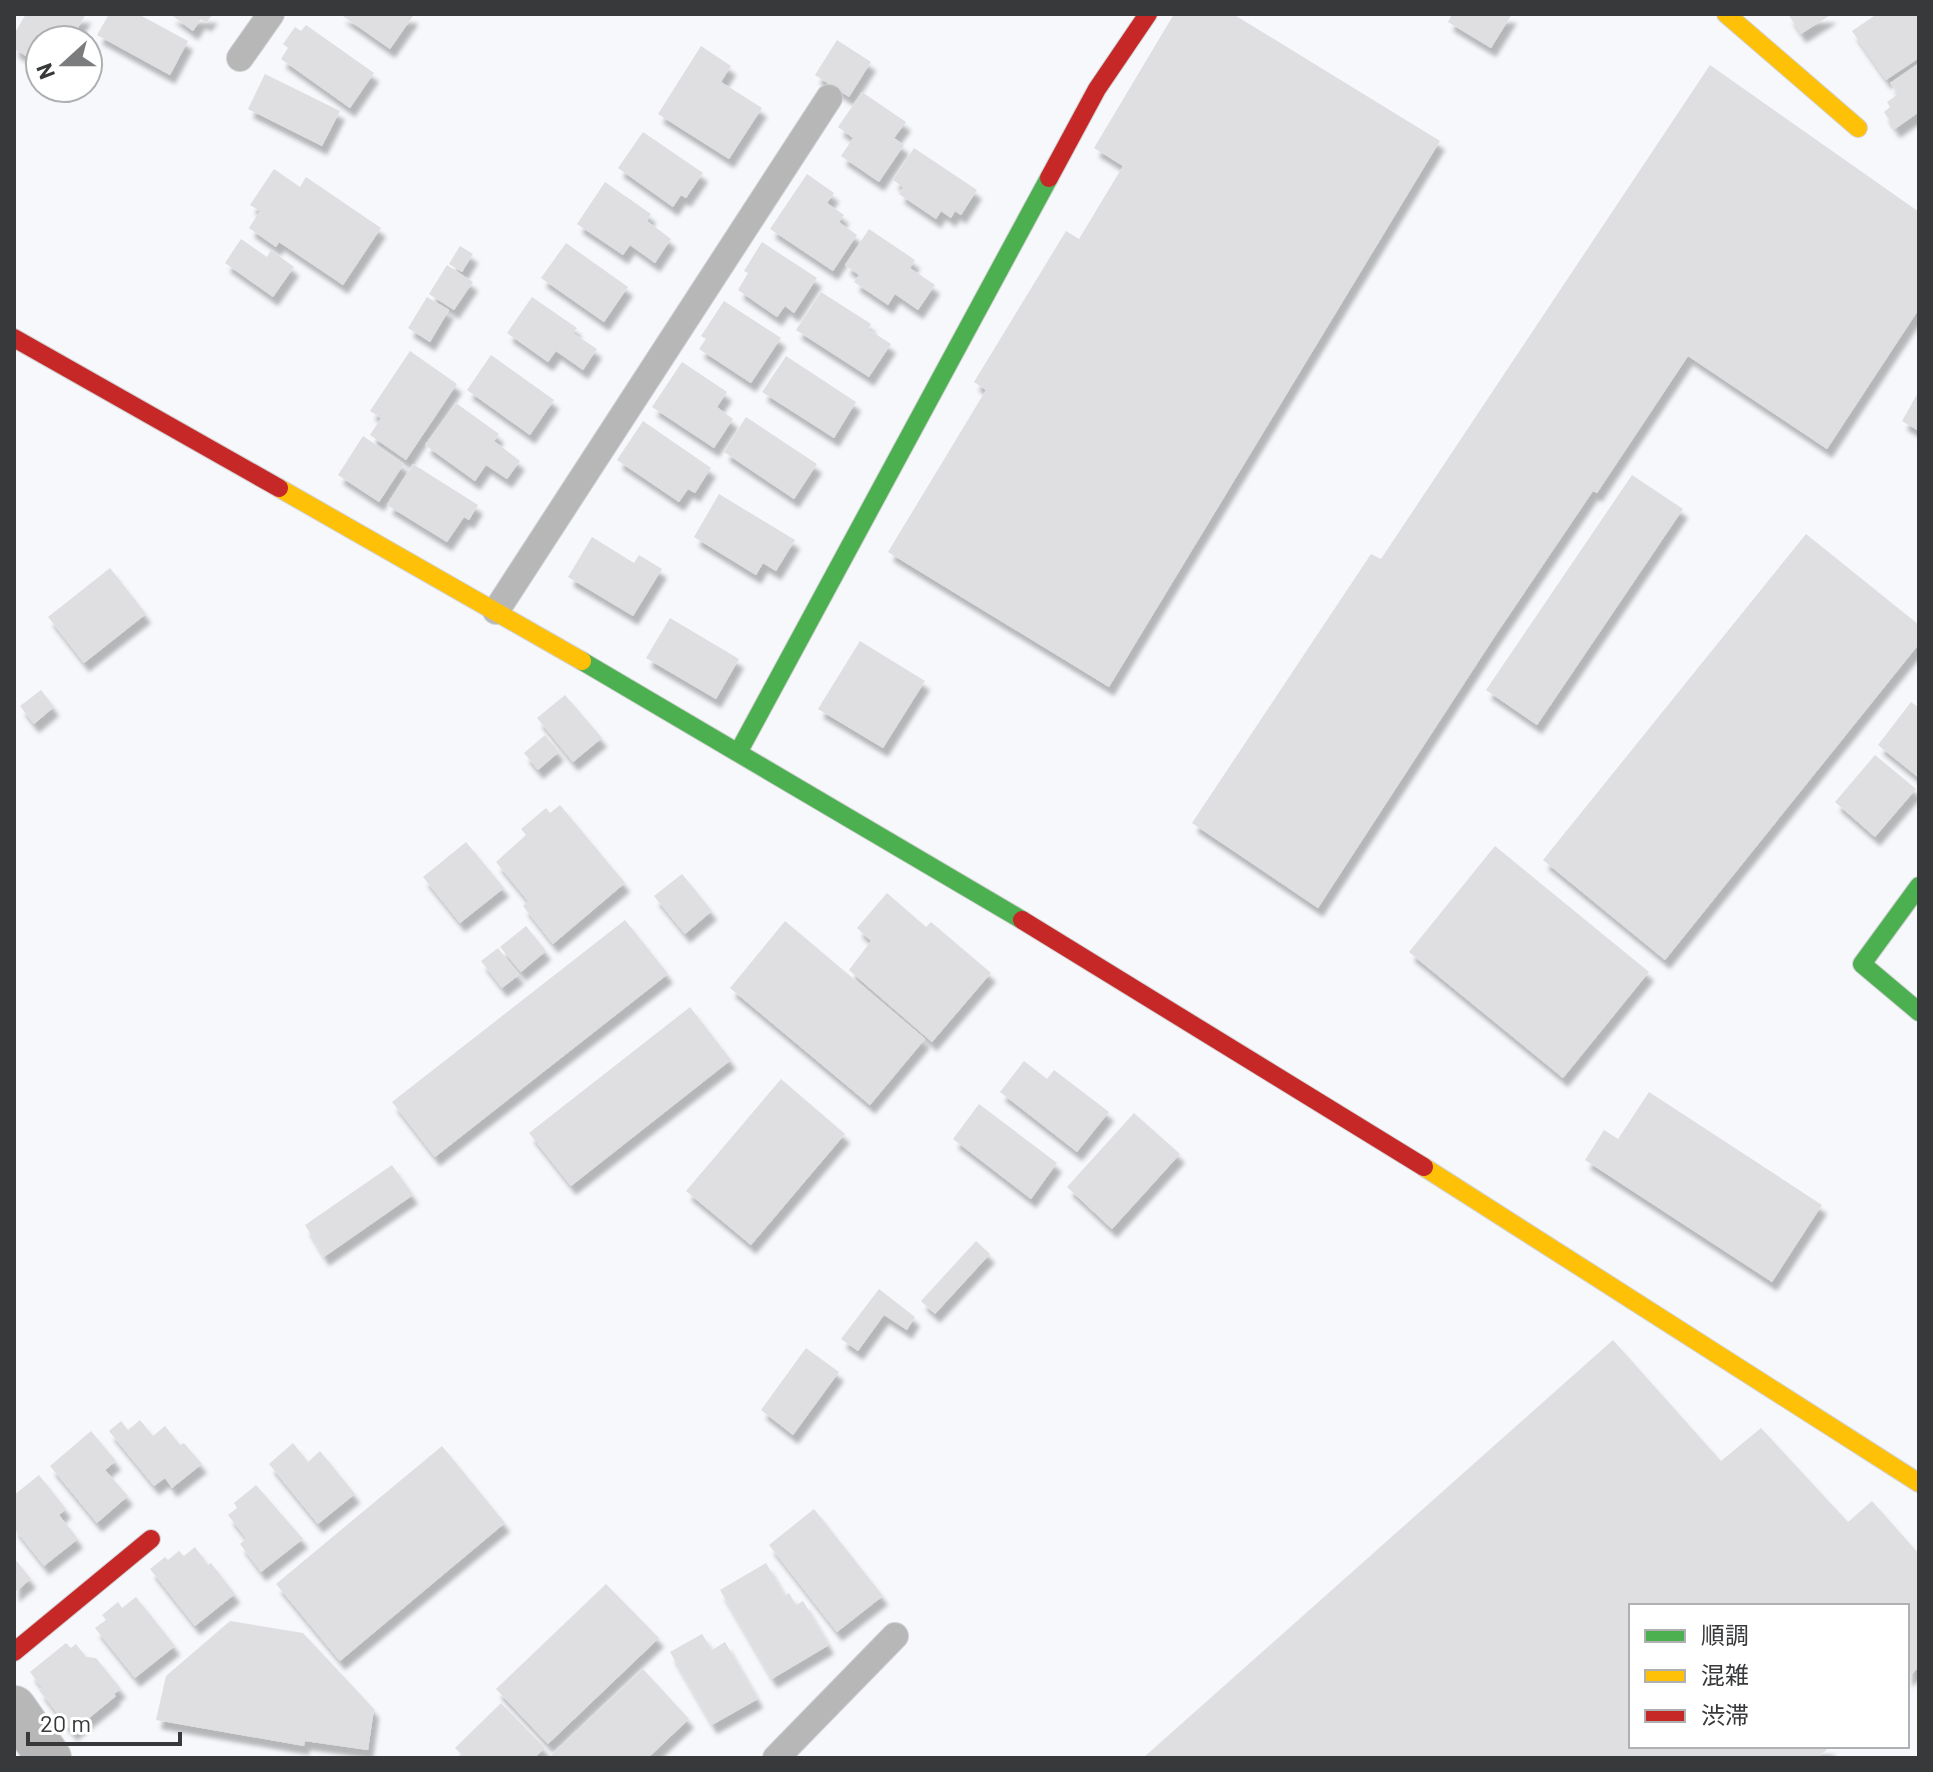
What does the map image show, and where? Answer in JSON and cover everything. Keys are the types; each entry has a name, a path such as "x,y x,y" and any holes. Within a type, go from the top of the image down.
{"street":[{"path":"739,751 1097,89 1148,14"},
{"path":"1726,14 1858,128"},
{"path":"14,338 739,751 1330,1107 1919,1483"},
{"path":"1919,886 1862,964 1919,1012"},
{"path":"14,1652 151,1539"},
{"path":"14,1708 49,1758"}],"lane":[{"path":"240,58 271,14"},
{"path":"496,611 829,98"},
{"path":"776,1758 895,1636"}],"building":[{"path":"26,14 86,14 80,24 24,24 24,55 14,49 14,34"},
{"path":"109,14 138,14 188,41 170,75 104,39 103,24"},
{"path":"170,14 213,14 206,23 201,19 193,31"},
{"path":"340,14 411,14 413,16 390,49"},
{"path":"1174,14 1233,14 1440,141 1109,687 888,552 986,390 974,382 1066,231 1079,239 1123,166 1094,148"},
{"path":"1452,14 1512,14 1491,48 1448,22"},
{"path":"1788,14 1832,14 1801,34"},
{"path":"1877,14 1919,14 1919,58 1886,80 1852,31"},
{"path":"306,25 374,73 350,108 281,59 288,48 283,44 295,27 301,31"},
{"path":"837,40 871,62 849,97 815,75"},
{"path":"701,46 731,66 721,82 762,108 729,159 658,114"},
{"path":"1919,63 1919,112 1895,129 1884,112 1890,107 1887,102 1898,94 1890,83"},
{"path":"1710,65 1919,212 1919,309 1827,449 1688,356 1597,493 1593,491 1495,636 1318,908 1192,823 1371,554 1381,559"},
{"path":"265,74 340,111 322,146 248,109"},
{"path":"862,92 906,122 894,138 904,145 879,182 841,156 853,138 838,127"},
{"path":"643,132 703,173 686,198 681,195 673,207 618,168"},
{"path":"914,148 977,190 961,215 955,211 951,218 941,211 936,219 899,194 903,187 893,180"},
{"path":"274,169 300,187 306,177 381,228 343,285 279,242 276,247 249,228 260,211 250,205"},
{"path":"807,174 834,193 827,203 844,215 839,222 857,235 833,271 770,229"},
{"path":"605,182 651,214 647,221 671,239 655,263 630,245 623,255 577,224"},
{"path":"869,229 915,260 910,268 935,285 918,310 895,294 888,305 854,282 859,275 845,265"},
{"path":"241,239 267,257 271,250 294,267 273,297 225,263"},
{"path":"762,242 817,278 794,313 785,306 777,317 738,290 748,273 744,271"},
{"path":"566,243 628,287 604,322 541,278"},
{"path":"460,246 473,254 462,272 449,264"},
{"path":"447,265 473,282 454,310 429,294"},
{"path":"821,292 871,324 868,329 891,344 869,377 796,330"},
{"path":"427,297 449,310 430,342 408,328"},
{"path":"532,297 577,328 573,333 597,349 583,370 556,351 548,362 507,333"},
{"path":"724,301 781,338 751,383 699,349 706,339 701,336"},
{"path":"410,351 457,384 406,460 370,435 381,418 370,411"},
{"path":"491,355 554,400 530,435 467,390"},
{"path":"786,356 856,402 834,438 762,392"},
{"path":"682,362 727,392 717,407 733,419 714,448 652,407"},
{"path":"1919,391 1919,431 1902,421"},
{"path":"456,403 499,434 494,441 520,461 507,479 486,465 475,481 425,445"},
{"path":"746,417 817,464 794,499 724,452"},
{"path":"643,421 711,468 695,493 688,489 679,502 617,460"},
{"path":"363,436 404,464 379,502 338,475"},
{"path":"413,464 478,505 469,520 464,517 447,542 387,505"},
{"path":"1632,475 1683,509 1537,725 1486,690"},
{"path":"719,494 795,540 776,571 763,563 756,575 694,537"},
{"path":"1806,534 1919,625 1919,644 1665,960 1543,860"},
{"path":"592,537 634,563 639,555 662,569 633,616 568,577"},
{"path":"110,568 146,614 84,663 48,617"},
{"path":"670,618 739,659 716,699 646,658"},
{"path":"860,641 925,681 883,748 818,709"},
{"path":"41,690 54,707 34,724 20,706"},
{"path":"565,695 602,738 573,762 537,718"},
{"path":"1911,702 1919,708 1919,778 1878,745"},
{"path":"545,735 559,752 538,770 524,753"},
{"path":"1875,755 1916,789 1875,837 1835,802"},
{"path":"560,805 625,883 553,944 523,906 528,901 496,862 526,835 521,829 546,808 550,813"},
{"path":"466,842 504,888 460,923 423,877"},
{"path":"1495,846 1649,972 1563,1078 1409,952"},
{"path":"682,874 712,911 685,934 654,896"},
{"path":"887,893 926,927 931,922 991,973 932,1042 849,970 871,941 857,928"},
{"path":"625,920 668,974 435,1157 392,1102"},
{"path":"785,921 925,1039 870,1105 730,988"},
{"path":"526,926 546,951 521,972 500,947"},
{"path":"498,948 519,975 502,988 481,961"},
{"path":"690,1007 731,1060 571,1186 529,1133"},
{"path":"1024,1061 1047,1079 1054,1070 1109,1112 1077,1152 1000,1092"},
{"path":"781,1079 845,1134 751,1245 686,1191"},
{"path":"1649,1092 1822,1205 1772,1282 1585,1160 1604,1130 1618,1139"},
{"path":"979,1104 1057,1163 1031,1199 953,1139"},
{"path":"1134,1113 1180,1154 1112,1229 1067,1187"},
{"path":"392,1165 413,1195 324,1257 305,1225"},
{"path":"976,1241 990,1254 935,1314 921,1301"},
{"path":"879,1289 915,1317 907,1330 884,1315 858,1351 841,1339"},
{"path":"1613,1340 1721,1461 1761,1428 1848,1522 1872,1501 1919,1554 1919,1667 1909,1676 1909,1604 1629,1604 1629,1748 1829,1748 1817,1758 1143,1758"},
{"path":"806,1348 839,1372 793,1435 761,1410"},
{"path":"140,1420 153,1436 165,1426 180,1445 184,1443 202,1464 172,1488 165,1478 154,1486 109,1431 121,1421 128,1430"},
{"path":"91,1431 116,1461 105,1470 128,1496 97,1523 50,1466"},
{"path":"293,1443 308,1462 320,1451 355,1494 318,1524 269,1464"},
{"path":"442,1446 505,1523 340,1661 276,1584"},
{"path":"39,1475 66,1509 59,1515 78,1539 44,1566 14,1528 14,1495"},
{"path":"256,1485 303,1539 261,1572 240,1544 246,1538 228,1515 237,1508 234,1503"},
{"path":"814,1509 883,1596 837,1632 769,1545"},
{"path":"195,1547 235,1594 195,1626 150,1569 165,1557 168,1560 179,1551 184,1556"},
{"path":"14,1558 31,1579 14,1593"},
{"path":"766,1563 785,1596 789,1593 796,1605 803,1601 829,1645 772,1679 720,1590"},
{"path":"606,1584 659,1638 548,1744 496,1689"},
{"path":"136,1597 175,1646 135,1678 95,1628 106,1620 102,1615 118,1602 122,1608"},
{"path":"230,1621 303,1633 374,1709 368,1750 305,1741 304,1746 156,1720 166,1676"},
{"path":"702,1634 712,1650 725,1642 758,1699 712,1725 670,1652"},
{"path":"66,1643 71,1648 76,1644 86,1657 96,1658 121,1689 72,1732 39,1690 42,1688 30,1672"},
{"path":"643,1669 689,1719 648,1758 548,1758"},
{"path":"501,1703 545,1748 534,1758 465,1758 455,1748"}],"traffic: fast":[{"path":"739,751 1049,178"},
{"path":"582,661 1022,920"},
{"path":"1919,886 1862,964 1919,1012"}],"traffic: slow":[{"path":"1726,14 1858,128"},
{"path":"279,488 582,661"},
{"path":"1424,1167 1919,1483"}],"traffic: jam":[{"path":"1049,178 1097,89 1148,14"},
{"path":"14,338 279,488"},
{"path":"1022,920 1424,1167"},
{"path":"14,1652 151,1539"}]}
